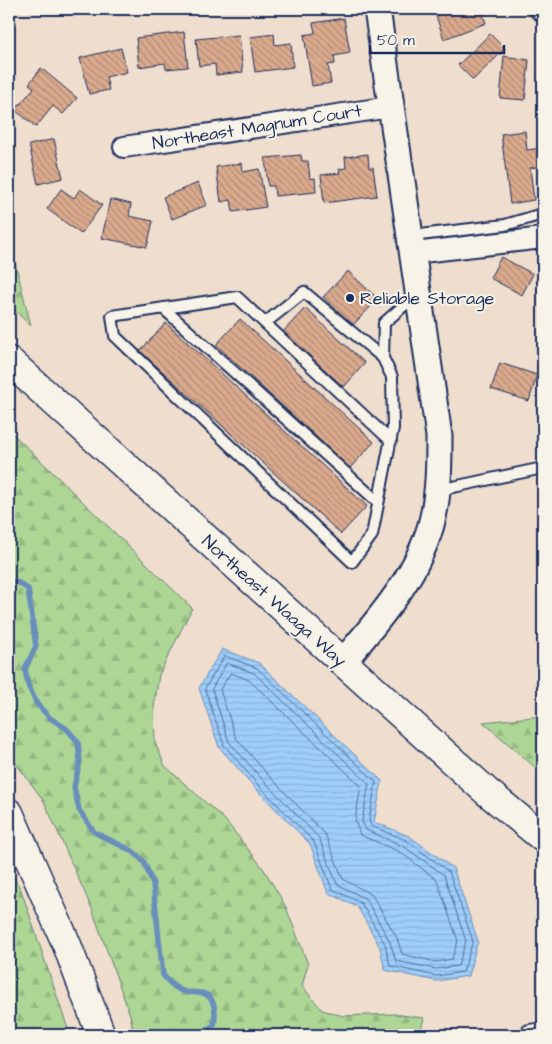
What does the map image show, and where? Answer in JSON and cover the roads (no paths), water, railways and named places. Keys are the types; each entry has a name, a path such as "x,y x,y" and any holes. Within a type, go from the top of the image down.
{"main road":[{"name":"Northeast Waaga Way","path":"9,361 342,663 486,791 543,838"},
{"path":"9,813 67,945 101,1035"}],"street":[{"path":"342,663 395,598 408,577 433,518 438,490 439,436 377,9"},
{"name":"Northeast Magnum Court","path":"124,147 390,107"},
{"path":"412,244 543,238"},
{"path":"530,1035 543,1034"}],"lane":[{"path":"412,244 505,225 539,215"},
{"path":"264,323 304,292 383,358 392,377 393,428 391,441 372,535 352,562 114,336 112,316 237,297 264,323 391,441"},
{"path":"383,358 384,323 419,292"},
{"path":"163,308 378,502"},
{"path":"438,490 543,468"}],"water":[{"path":"222,649 259,663 382,781 374,822 409,836 453,868 478,941 468,976 436,981 385,970 380,947 357,906 328,893 310,844 256,789 219,747 199,688"}],"waterway":[{"path":"9,581 19,583 28,589 36,646 25,669 28,685 37,704 50,718 67,729 78,742 80,761 74,787 79,810 94,832 134,852 144,862 153,884 163,975 178,989 185,992 206,994 212,1001 215,1011 214,1025 197,1035"}],"place":[{"name":"Reliable Storage","path":"350,298"}]}
